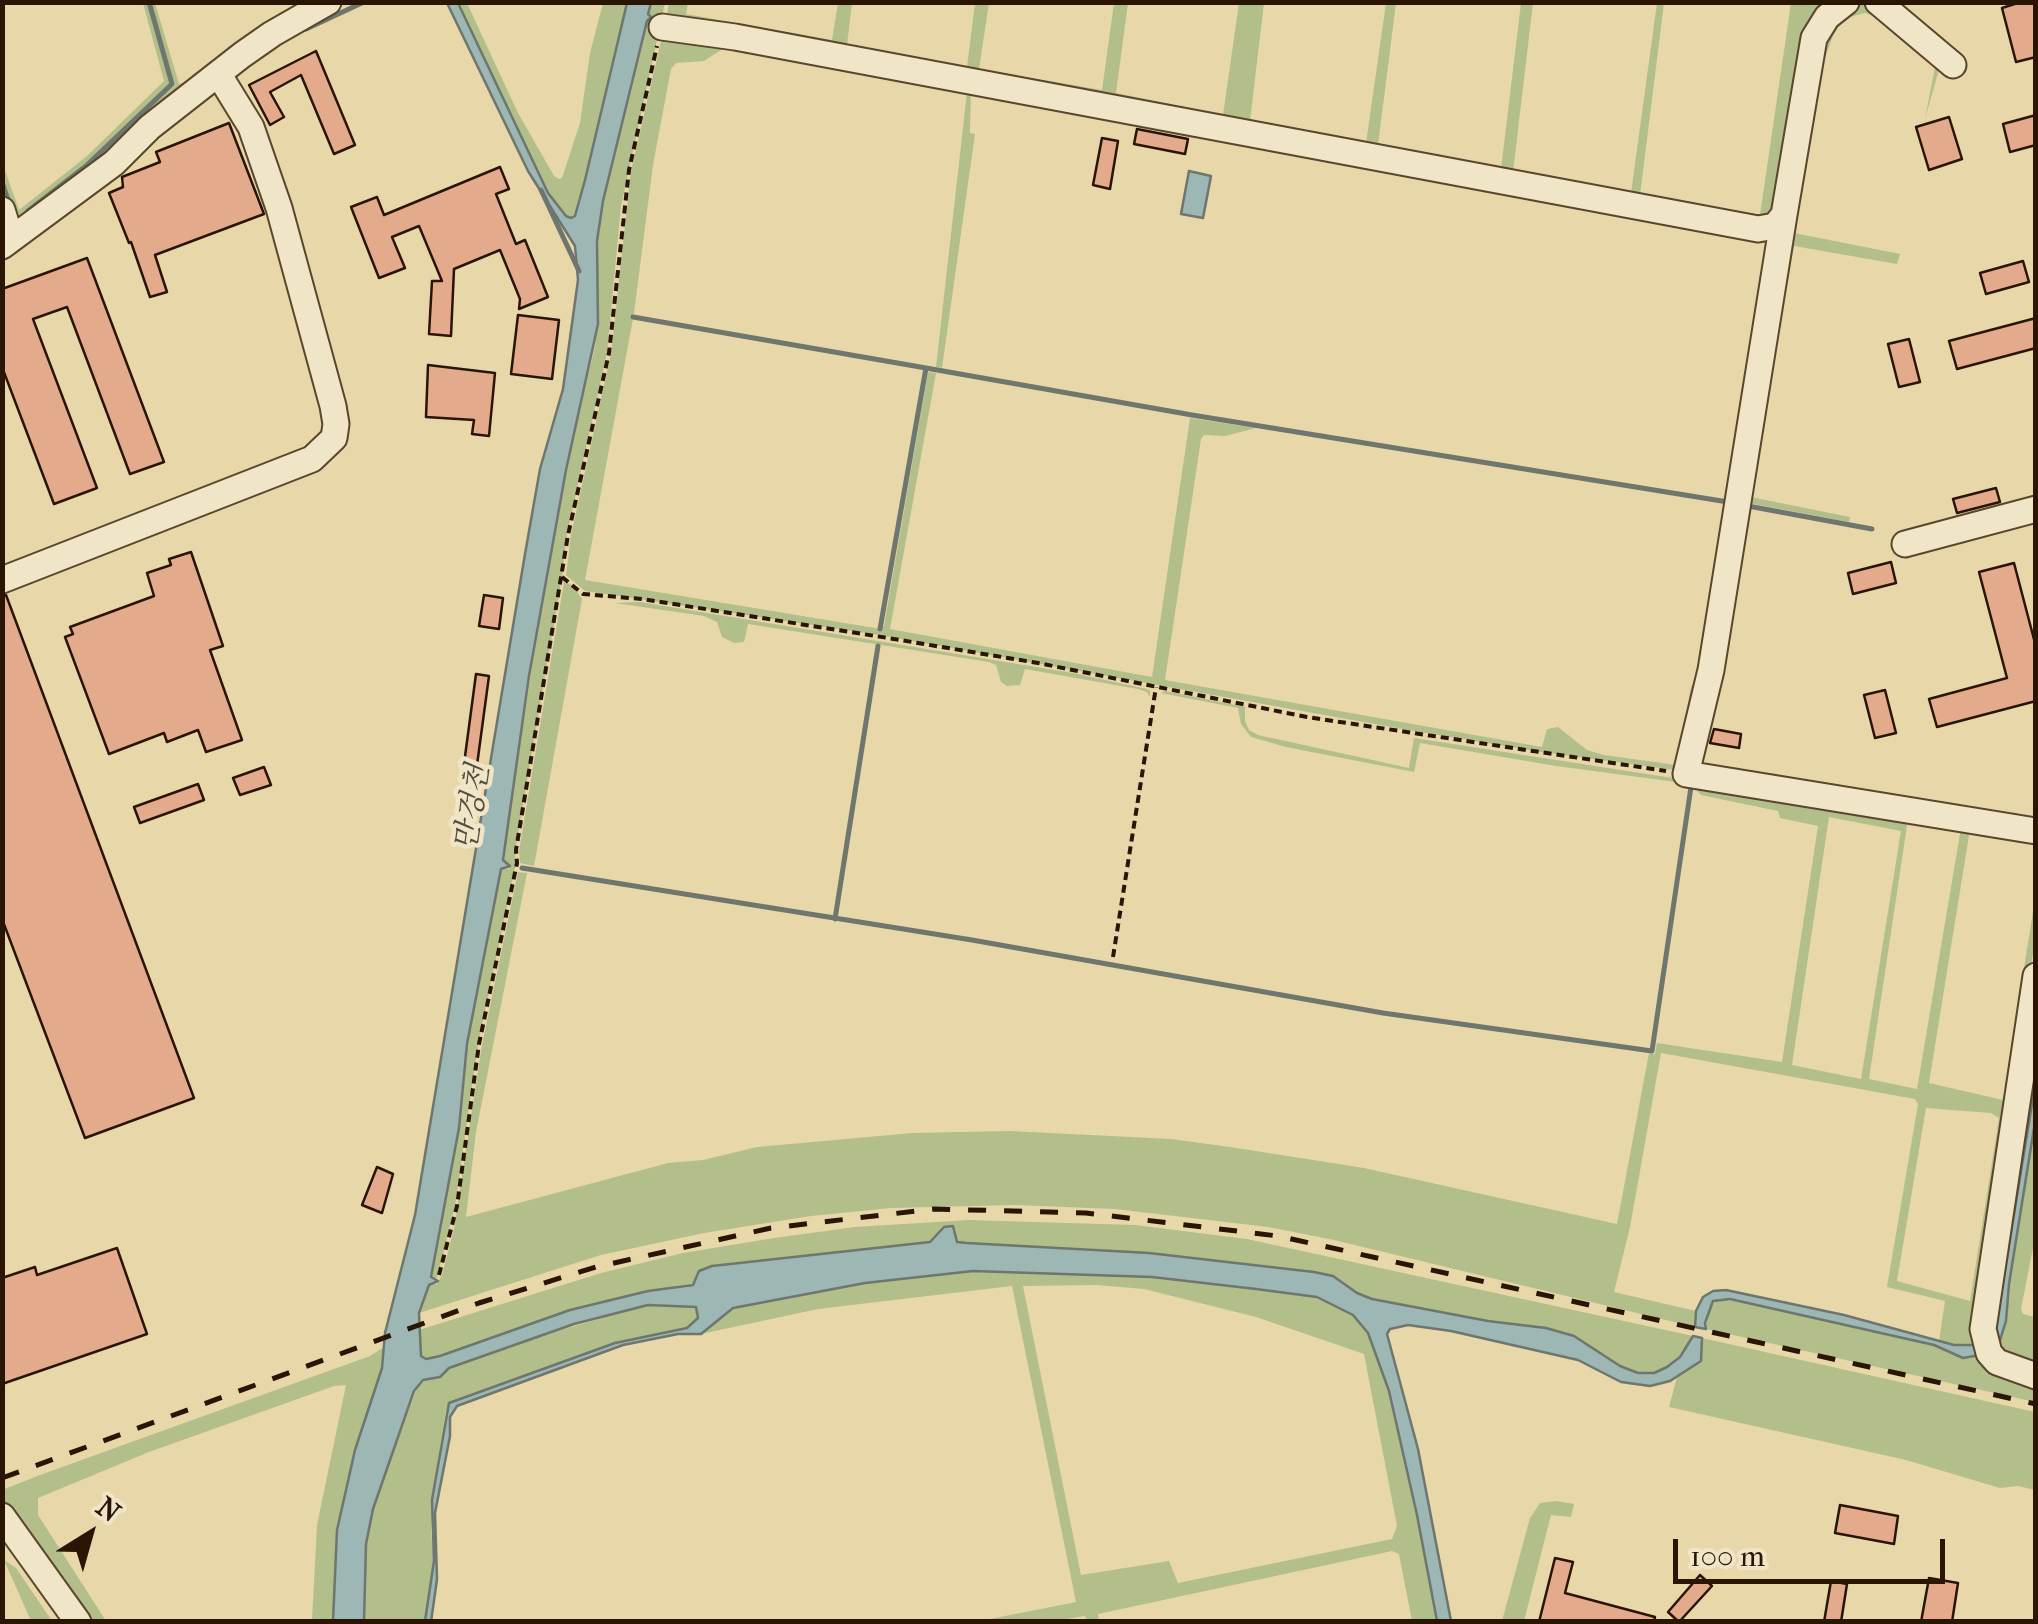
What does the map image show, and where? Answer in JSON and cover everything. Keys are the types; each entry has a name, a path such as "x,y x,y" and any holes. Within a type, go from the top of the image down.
{"street":[{"path":"2,210 7,242 114,163 150,127 272,34 328,2"},
{"path":"1846,2 1827,16 1814,38 1711,670 1686,774 2036,831"},
{"path":"1878,2 1953,64"},
{"path":"662,27 734,36 1758,230 1775,226 1784,214"},
{"path":"2,580 312,460 334,438 334,406 279,208 251,126 219,75"},
{"path":"1905,544 2036,509"},
{"path":"2036,976 1984,1329 1989,1353 1997,1362 2036,1376"},
{"path":"4,1521 78,1622"}],"path":[{"path":"440,1275 456,1206 479,1044 517,863 568,534 610,342 628,170 662,27"},
{"path":"562,577 583,594 642,599 888,638 1418,736 1686,774"},
{"path":"1112,957 1156,687"}],"green space":[{"path":"143,3 147,3 170,85 85,165 15,220 2,162 19,210 87,156 164,81"},
{"path":"151,3 155,3 179,84 191,81 266,23 305,3 319,3 238,51 158,112 103,162 13,229 2,188 16,223 87,166 175,85"},
{"path":"458,3 467,3 517,111 559,179 580,123 590,53 603,3 627,3 575,216 566,217 548,193"},
{"path":"651,3 665,3 621,206 607,353 567,534 516,863 478,1044 455,1206 437,1278 431,1278 459,1128 467,1044 501,869 509,869 503,860 542,599 571,444 595,347 599,306 597,241 603,201 647,20 651,17"},
{"path":"669,3 688,3 686,14 832,40 838,3 852,3 847,45 967,67 975,3 989,3 979,69 1102,90 1114,3 1128,3 1116,93 1223,115 1239,3 1264,3 1250,121 1366,143 1386,3 1396,3 1378,145 1501,169 1521,3 1533,3 1513,172 1631,193 1657,3 1664,3 1640,195 1760,215 1791,3 1827,3 1781,212 1769,220 671,20 667,14"},
{"path":"1855,5 1870,5 1942,59 1925,119 1936,62 1878,17 1865,13 1843,19 1833,36 1820,71 1794,233 1900,254 1897,264 1794,246 1751,497 1850,517 1849,522 1743,502 1823,38"},
{"path":"662,37 732,42 971,87 970,133 975,134 942,368 936,367 967,92 732,48 724,48 704,61 676,63 671,69 653,165 634,313 585,580 881,629 928,372 936,373 890,629 1152,677 1190,418 1256,428 1225,436 1204,435 1201,439 1165,680 1542,747 1547,729 1558,727 1587,750 1676,765 1691,687 1698,676 1728,505 1734,506 1704,684 1683,771 1541,752 879,635 585,591 566,575 571,535 611,354 631,171"},
{"path":"564,582 572,585 582,599 534,866 520,863 519,851"},
{"path":"640,602 1073,673 1147,689 1150,697 1138,689 1025,669 1020,685 1007,686 1001,682 996,665 989,662 748,624 744,642 734,643 722,637 717,622 704,616 615,603"},
{"path":"1161,693 1245,707 1249,730 1258,735 1409,768 1414,738 2035,834 2035,844 1970,829 1929,1083 2003,1100 2035,899 2035,940 1977,1322 1979,1345 1939,1341 1945,1301 1887,1287 1918,1104 1915,1099 1661,1053 1630,1227 1614,1292 1696,1311 1695,1327 1268,1227 1115,1209 1015,1205 891,1208 704,1233 601,1255 419,1313 429,1285 437,1284 442,1275 454,1229 482,1045 518,872 527,873 476,1132 466,1217 668,1163 703,1160 757,1147 912,1133 1010,1131 1171,1139 1230,1147 1364,1168 1617,1224 1649,1053 1655,1054 1657,1043 1782,1062 1818,826 1780,818 1778,811 1701,795 1691,784 1420,743 1414,772 1286,747 1251,737 1241,724 1238,708","holes":["1829,817 1901,831 1861,1079 1792,1065","1908,819 1961,828 1917,1089 1869,1079","1926,1108 1991,1113 1999,1118 1970,1301 1897,1281"]},
{"path":"2035,1015 2035,1085 1993,1343 1995,1351 2006,1321 2035,1122 2035,1238 2021,1309 2023,1314 2035,1317 2035,1370 1994,1351 1988,1345 1988,1329"},
{"path":"969,1220 1135,1225 1247,1239 1693,1336 1680,1358 1654,1373 1638,1373 1574,1336 1372,1299 1333,1277 1315,1272 1149,1253 956,1242 953,1226 944,1227 930,1242 648,1291 570,1310 440,1356 421,1356 419,1330 601,1273 683,1253 774,1238 855,1227"},
{"path":"973,1271 1153,1277 1317,1297 1353,1315 1368,1333 1389,1391 1437,1621 1412,1621 1399,1554 1392,1551 1098,1614 1099,1621 1087,1621 1085,1616 1056,1621 980,1621 1076,1602 1012,1286 818,1309 701,1334 733,1308 865,1283","holes":["1023,1286 1144,1289 1256,1317 1364,1354 1397,1526 1392,1539 1178,1583 1169,1561 1081,1575"]},
{"path":"1717,1299 1824,1318 1934,1345 1953,1355 1980,1355 2035,1382 2035,1402 1706,1329 1708,1311"},
{"path":"648,1305 696,1307 698,1318 687,1328 615,1343 457,1399 446,1410 435,1478 431,1531 434,1561 425,1621 364,1622 366,1544 373,1509 419,1382 440,1377 449,1368 515,1343"},
{"path":"1702,1338 2035,1412 2035,1490 2018,1486 2000,1488 1906,1460 1669,1407 1677,1377 1701,1361"},
{"path":"384,1347 382,1368 355,1450 337,1530 333,1621 312,1621 317,1525 346,1385 149,1452 38,1498 38,1515 106,1621 85,1621 3,1500 2,1490 370,1356"},
{"path":"1540,1503 1574,1504 1571,1517 1551,1515 1524,1621 1502,1621 1530,1518"},
{"path":"4,1560 16,1568 52,1621 31,1621"}],"water":[{"path":"447,3 458,3 548,193 571,218 575,216 585,180 627,3 651,3 651,17 603,201 597,241 598,324 566,470 529,676 503,860 510,866 501,869 467,1044 459,1128 431,1277 438,1281 429,1285 419,1313 421,1356 440,1356 570,1310 648,1291 693,1285 699,1271 712,1266 930,1242 944,1227 953,1226 957,1242 1149,1253 1333,1276 1372,1299 1574,1336 1638,1373 1654,1373 1667,1367 1680,1357 1693,1336 1702,1338 1701,1361 1670,1381 1650,1386 1621,1382 1578,1360 1451,1331 1408,1325 1390,1329 1387,1334 1418,1449 1451,1621 1437,1621 1389,1391 1368,1333 1353,1315 1317,1297 1256,1289 1152,1277 973,1271 865,1283 733,1308 701,1334 678,1334 623,1345 457,1406 450,1417 435,1513 437,1579 431,1622 425,1621 434,1561 432,1500 449,1403 615,1343 687,1328 698,1318 696,1307 648,1305 574,1324 449,1368 440,1377 423,1380 414,1391 373,1509 366,1544 364,1621 333,1621 337,1530 355,1450 382,1368 385,1333 415,1215 525,554 540,469 563,389 578,280 575,246 528,171"},
{"path":"1189,171 1211,176 1203,218 1181,214"},
{"path":"2035,1085 2035,1122 2006,1321 1997,1350 1993,1343"},
{"path":"1726,1290 1844,1315 1954,1345 1979,1345 1980,1355 1963,1358 1934,1345 1730,1299 1713,1301 1706,1329 1695,1327 1696,1311 1703,1297"}],"building":[{"path":"2036,2 2036,57 2016,62 2002,8"},
{"path":"316,51 355,145 334,154 301,75 270,92 284,117 270,125 249,85"},
{"path":"2036,115 2036,145 2010,152 2003,124"},
{"path":"1949,117 1962,159 1929,170 1916,127"},
{"path":"229,123 264,214 155,255 167,292 150,297 109,193 123,187 122,177 160,162 156,152"},
{"path":"1137,129 1188,139 1185,154 1134,144"},
{"path":"1102,138 1118,141 1110,189 1093,185"},
{"path":"500,167 509,189 496,194 516,244 525,240 548,297 519,309 520,299 500,250 454,269 451,336 429,334 432,281 442,281 419,226 392,237 405,268 379,278 351,207 377,197 384,215"},
{"path":"87,258 164,462 130,474 67,307 33,319 97,488 54,504 2,367 2,289"},
{"path":"2023,261 2029,282 1986,294 1980,273"},
{"path":"518,315 559,320 552,379 511,374"},
{"path":"2036,318 2036,348 1957,369 1949,341"},
{"path":"1909,339 1920,382 1899,387 1888,344"},
{"path":"428,365 495,373 489,436 472,434 474,420 426,417"},
{"path":"1996,488 2000,502 1957,513 1953,499"},
{"path":"191,552 223,646 210,650 242,740 206,752 198,730 167,742 164,733 109,754 65,637 73,634 70,627 154,596 147,573 171,565 169,559"},
{"path":"1891,562 1896,583 1853,594 1848,573"},
{"path":"2014,563 2036,647 2036,701 1937,727 1929,699 2007,678 1979,572"},
{"path":"6,595 194,1098 85,1138 2,919 2,596"},
{"path":"484,595 503,598 499,629 479,626"},
{"path":"476,674 489,676 475,780 462,779"},
{"path":"1885,690 1896,733 1875,738 1864,695"},
{"path":"1714,729 1741,734 1739,748 1710,743"},
{"path":"264,767 271,785 240,795 233,778"},
{"path":"198,784 204,800 140,823 134,807"},
{"path":"377,1167 393,1174 382,1213 362,1205"},
{"path":"117,1248 147,1334 2,1384 2,1278 35,1267 37,1275"},
{"path":"1840,1505 1898,1516 1894,1544 1835,1533"},
{"path":"1555,1558 1573,1562 1565,1593 1655,1617 1654,1622 1539,1622"},
{"path":"1700,1575 1712,1586 1679,1622 1668,1612"},
{"path":"1929,1578 1958,1583 1952,1622 1921,1622"},
{"path":"1831,1581 1847,1584 1841,1622 1824,1622"}],"waterway":[{"path":"28,211 86,166 172,84 149,2"},
{"path":"306,29 364,2"},
{"path":"2,182 9,203"},
{"path":"541,190 579,271"},
{"path":"633,317 926,368"},
{"path":"880,629 926,368 1728,502"},
{"path":"1748,506 1872,529"},
{"path":"835,919 878,646"},
{"path":"522,868 972,940 1383,1013 1652,1051 1691,787"}],"railway":[{"path":"2,1478 479,1303 596,1267 771,1228 934,1209 1086,1213 1278,1236 2036,1404"}],"water label":[{"name":"만겅천","path":"474,808"}]}
